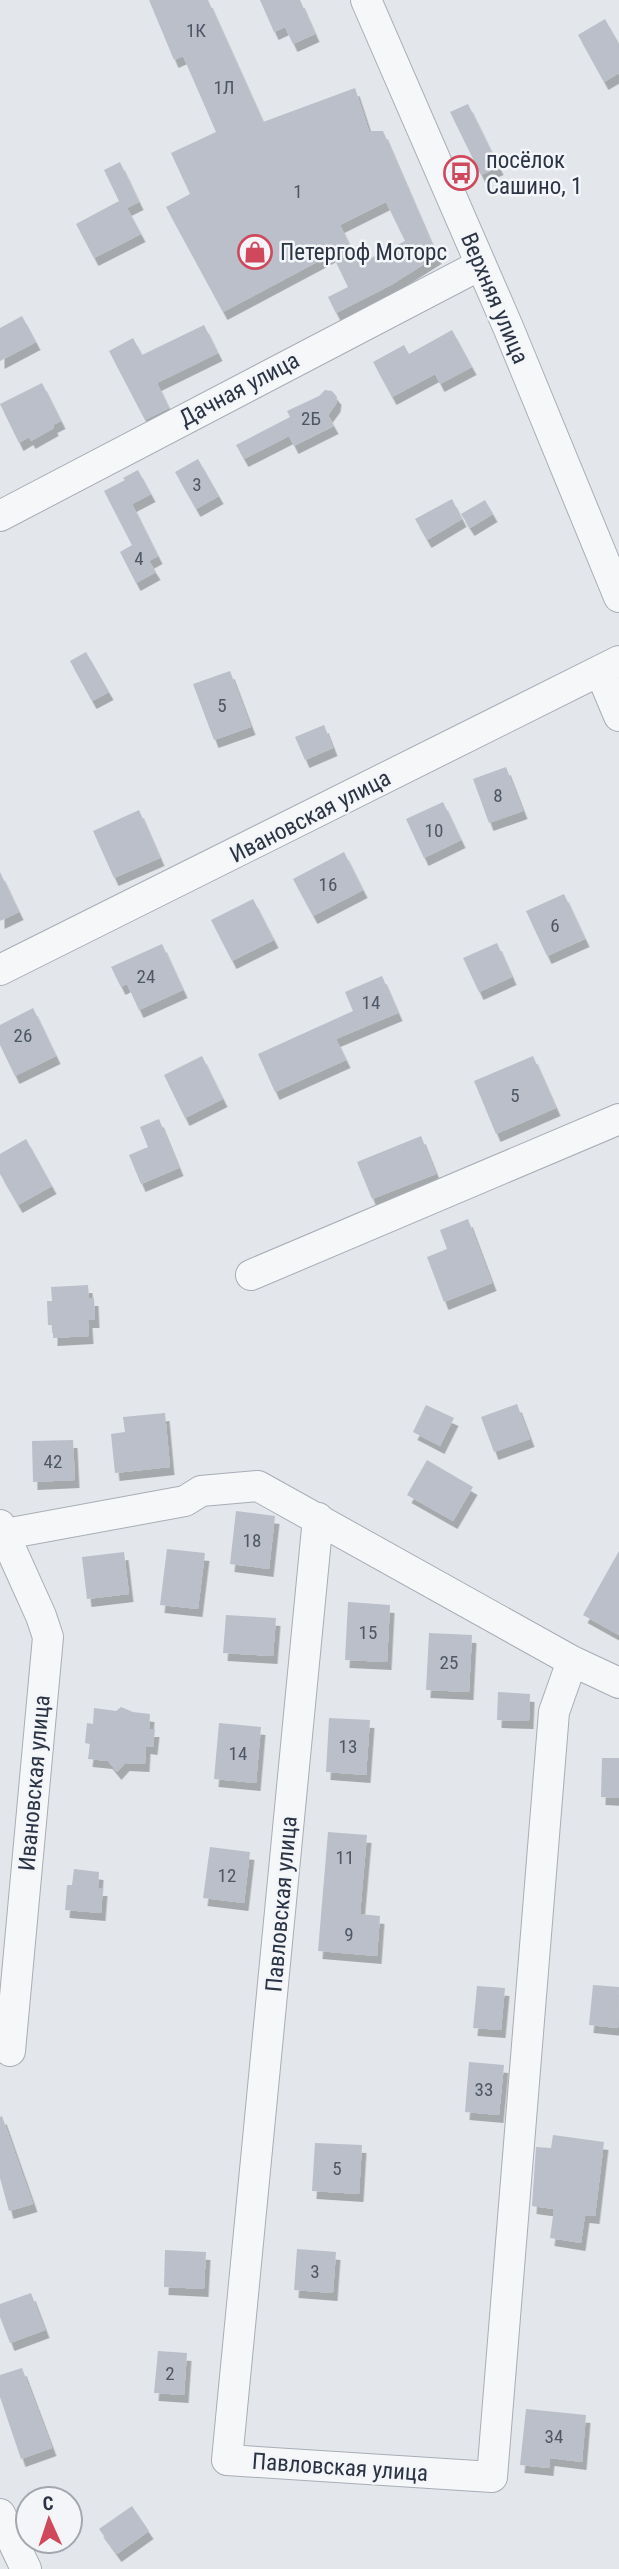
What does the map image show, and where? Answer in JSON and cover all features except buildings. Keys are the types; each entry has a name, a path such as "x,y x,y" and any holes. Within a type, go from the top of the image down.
{"street":[{"name":"Верхняя улица","path":"366,0 508,327 619,597"},
{"name":"Дачная улица","path":"0,516 480,265"},
{"path":"610,666 619,716"},
{"name":"Ивановская улица","path":"0,970 610,666"},
{"path":"251,1275 619,1119"},
{"path":"2,1532 185,1502 201,1491 258,1486 572,1661 619,1683"},
{"name":"Павловская улица","path":"318,1518 227,2460 492,2477 554,1712 572,1661"},
{"name":"Ивановская улица","path":"2,1532 48,1637 10,2051"},
{"path":"0,2514 26,2569"}],"place":[{"name":"посёлок Сашино, 1","path":"461,173"},
{"name":"Петергоф Моторс","path":"255,252"}]}
